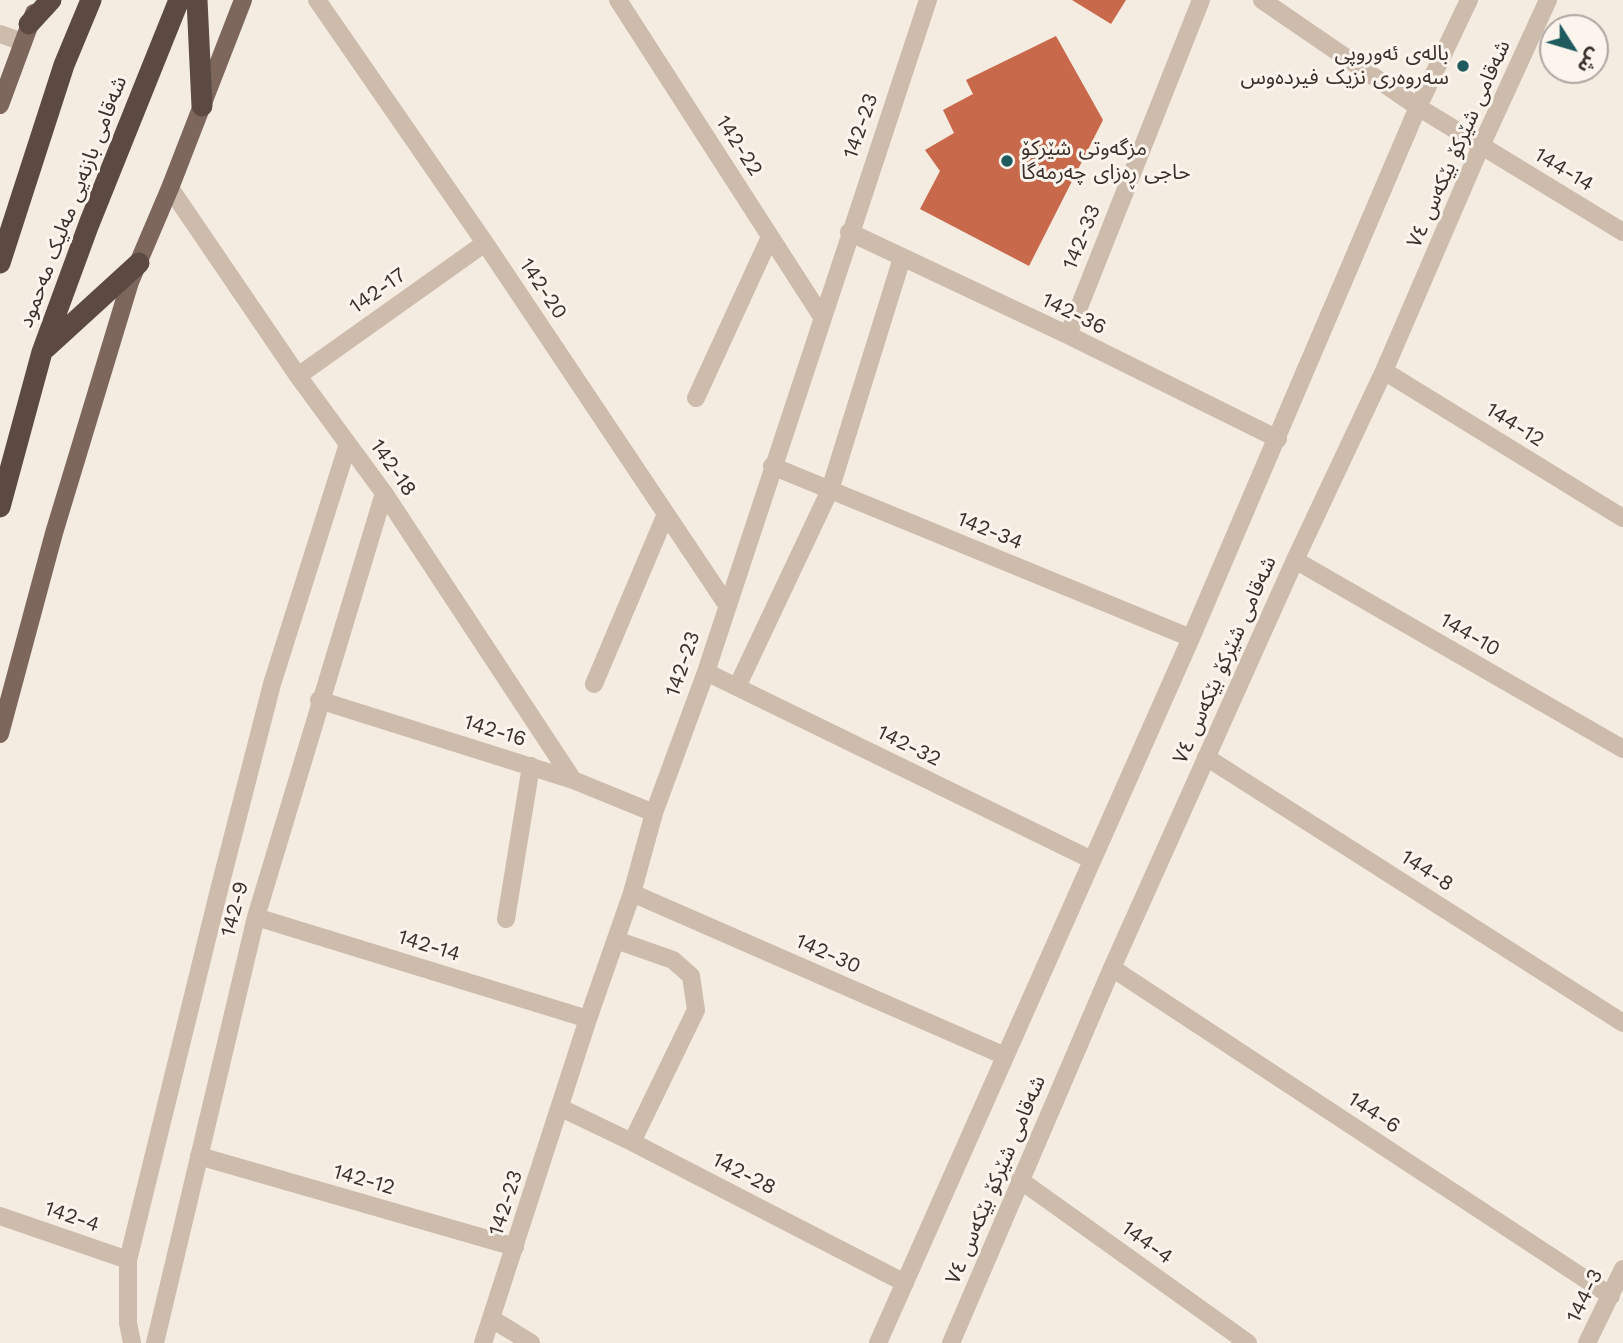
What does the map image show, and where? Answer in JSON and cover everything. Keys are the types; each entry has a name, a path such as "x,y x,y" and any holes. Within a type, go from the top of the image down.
{"highway":[{"path":"26,33 51,0"},
{"path":"0,262 64,65 91,0"},
{"name":"شەقامی بازنەیی مەلیک مەحمود","path":"0,507 42,352 89,224 179,0"},
{"path":"197,0 202,106"},
{"path":"42,352 139,263"}],"main road":[{"path":"0,104 38,0"},
{"path":"0,734 54,533 130,282 170,188 243,0"}],"street":[{"name":"142-22","path":"618,0 822,317"},
{"name":"142-23","path":"483,1343 588,1019 632,893 654,813 706,672 849,232 928,0"},
{"name":"142-33","path":"1068,335 1201,0"},
{"name":"144-14","path":"1262,0 1418,107 1623,232"},
{"name":"شەقامی شێرکۆ بێکەس ٧٤","path":"878,1343 1278,439 1418,107 1469,0"},
{"name":"شەقامی شێرکۆ بێکەس ٧٤","path":"951,1343 1112,968 1295,560 1384,371 1481,146 1548,0"},
{"name":"142-20","path":"322,2 727,605"},
{"path":"0,34 26,33"},
{"name":"142-18","path":"170,188 298,376 384,493 573,780"},
{"name":"142-36","path":"849,232 1068,335 1278,439"},
{"path":"696,398 770,237"},
{"name":"142-17","path":"298,376 485,243"},
{"path":"737,687 830,490 902,258"},
{"name":"144-12","path":"1384,371 1623,518"},
{"path":"132,1343 128,1323 128,1260 272,684 348,444"},
{"name":"142-34","path":"772,466 1191,638"},
{"name":"142-9","path":"155,1343 256,917 319,700 384,493"},
{"path":"593,684 666,514"},
{"name":"144-10","path":"1295,560 1623,749"},
{"name":"142-32","path":"706,672 1092,860"},
{"name":"142-16","path":"319,700 573,780 654,813"},
{"name":"144-8","path":"1206,757 1623,1023"},
{"path":"506,919 531,766"},
{"name":"142-30","path":"632,893 1005,1056"},
{"name":"142-14","path":"256,917 588,1019"},
{"path":"616,940 673,960 691,976 695,1010 632,1142"},
{"name":"144-6","path":"1112,968 1611,1296"},
{"name":"142-28","path":"561,1108 905,1283"},
{"name":"142-12","path":"200,1156 515,1247"},
{"name":"144-4","path":"1020,1180 1248,1343"},
{"name":"142-4","path":"0,1216 128,1260"},
{"name":"144-3","path":"1587,1343 1623,1269"},
{"path":"492,1319 531,1343"}],"building":[{"path":"1072,0 1126,0 1111,24"},
{"name":"مزگەوتی شێرکۆ حاجی ڕەزای چەرمەگا","path":"1056,36 1103,120 1029,266 920,209 940,171 925,150 954,133 943,110 973,94 966,80"}],"place":[{"name":"بالەی ئەوروپی سەروەری نزیک فیردەوس","path":"1463,66"},
{"name":"مزگەوتی شێرکۆ حاجی ڕەزای چەرمەگا","path":"1007,161"}]}
